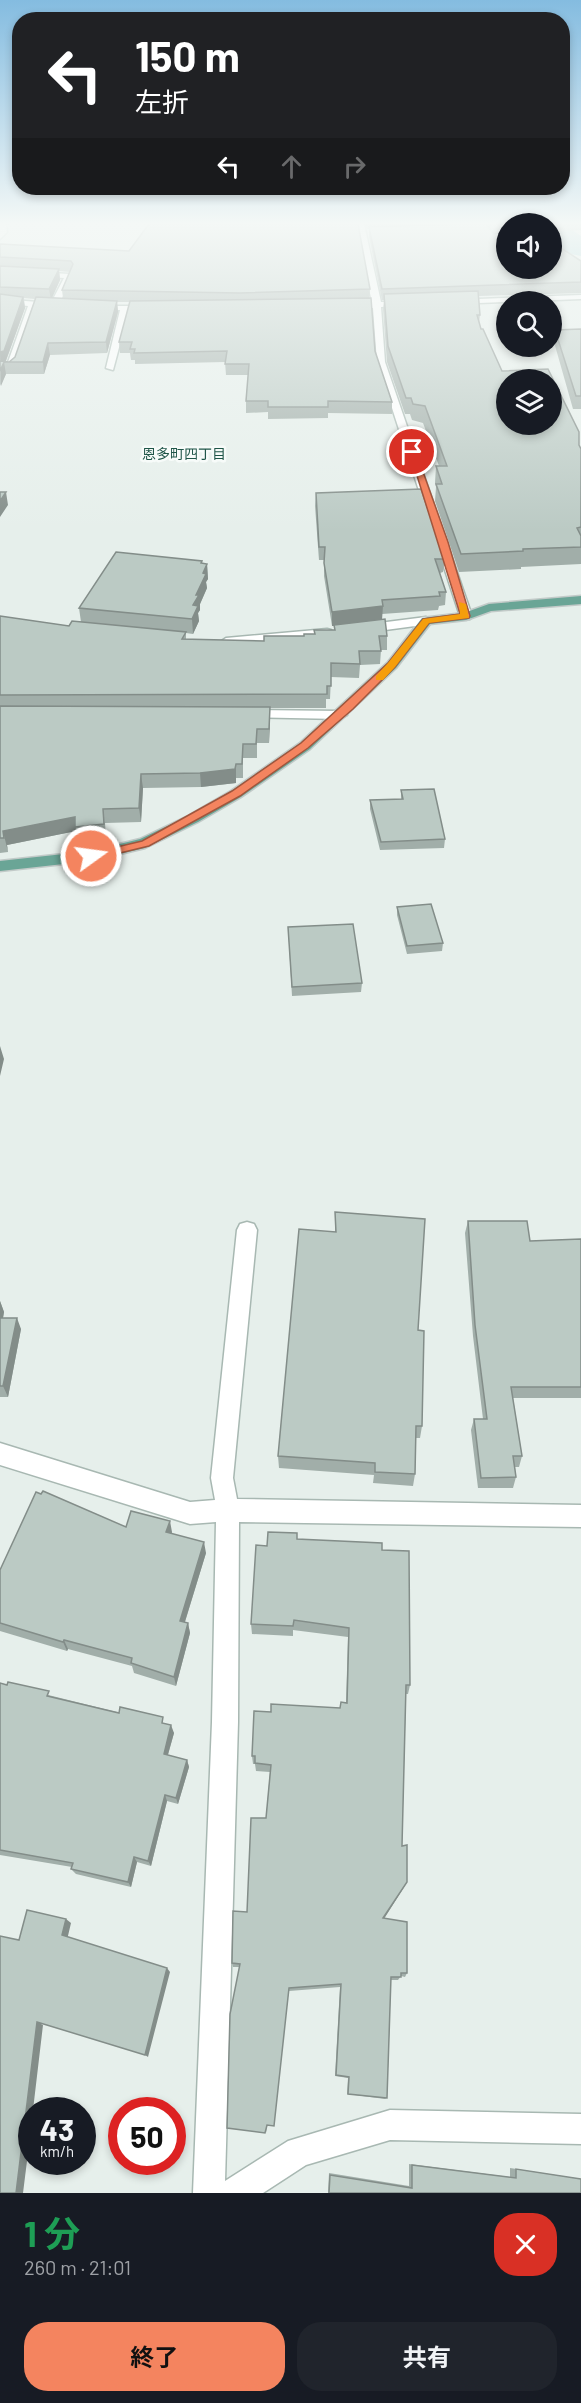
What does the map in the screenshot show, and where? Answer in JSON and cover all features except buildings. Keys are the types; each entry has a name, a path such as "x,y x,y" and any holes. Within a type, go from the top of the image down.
{"main road":[{"path":"0,866 91,856 145,843 236,794 305,746 340,715 392,665 426,621 466,616 489,608 581,600"}],"street":[{"path":"0,368 11,368 25,326"},
{"path":"110,368 121,326"},
{"path":"378,326 381,362 444,542 466,616"},
{"path":"214,642 340,632 426,621"},
{"path":"235,714 340,715"},
{"path":"209,2193 224,1733 228,1510 222,1478 247,1230"},
{"path":"0,1454 190,1513 228,1510 581,1516"},
{"path":"235,2193 299,2152 390,2125 581,2129"}],"slow traffic":[{"path":"379,678 426,621 466,616 462,604"}],"district":[{"name":"恩多町四丁目","path":"184,453"}],"route":[{"path":"91,856 145,843 236,794 305,746 349,707 392,665 426,621 466,616 444,542 412,452"}]}
